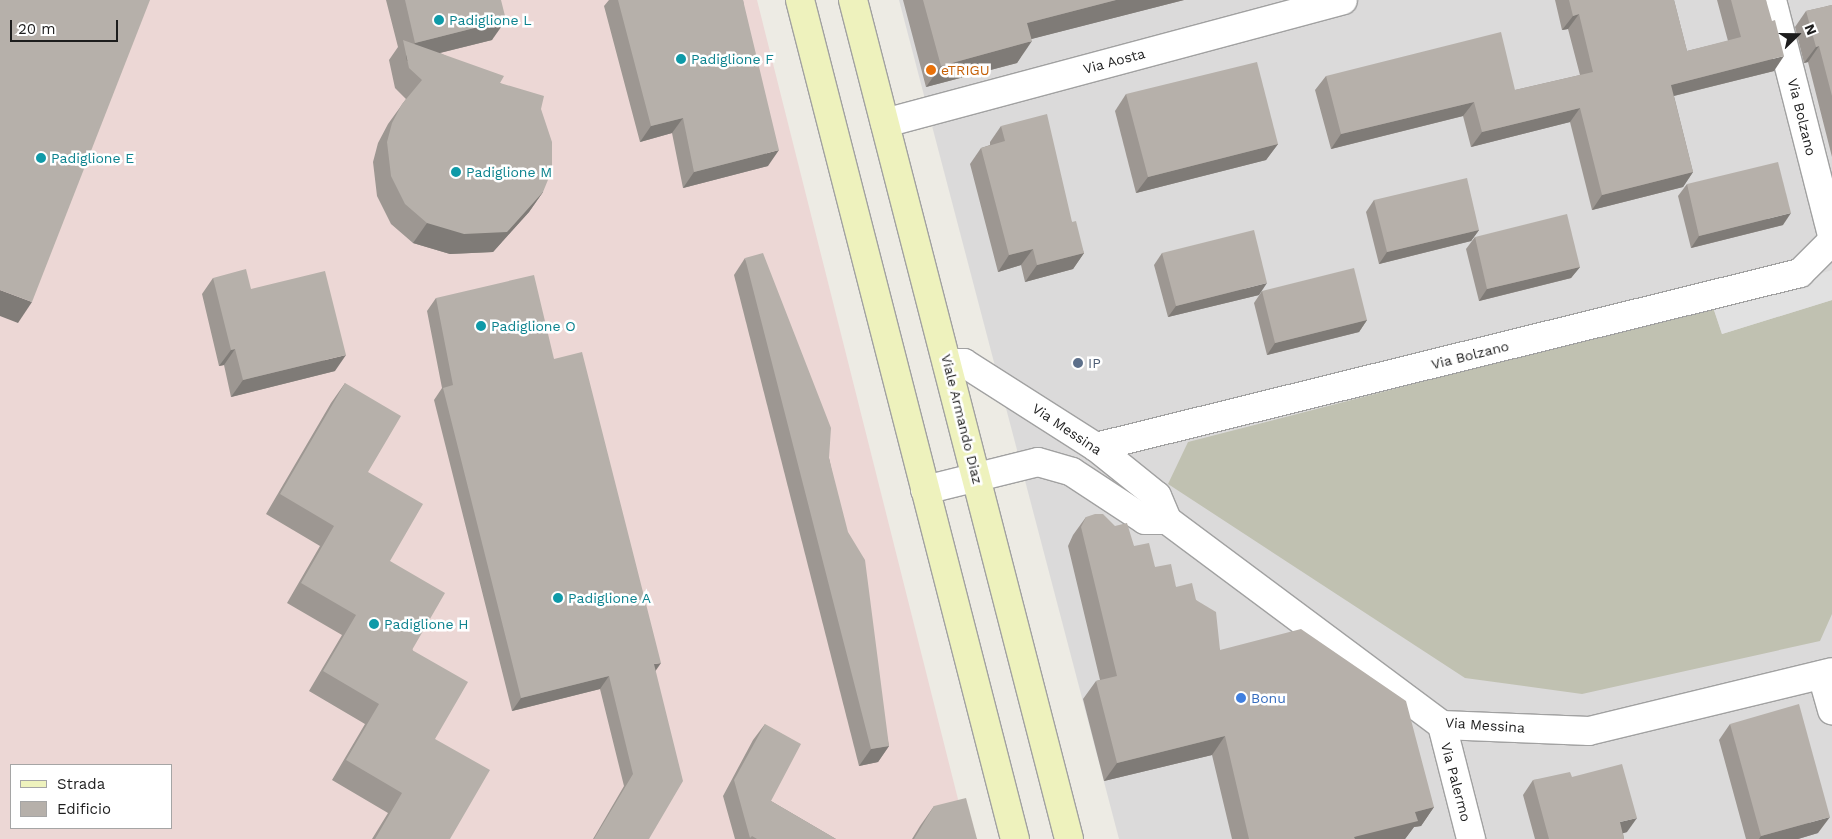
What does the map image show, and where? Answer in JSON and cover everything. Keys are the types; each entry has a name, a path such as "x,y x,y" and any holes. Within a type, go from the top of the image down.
{"main road":[{"path":"800,0 1015,839"},
{"name":"Viale Armando Diaz","path":"853,0 1069,839"}],"street":[{"name":"Via Aosta","path":"885,124 1289,6 1343,0"},
{"name":"Via Bolzano","path":"1772,0 1832,235"},
{"name":"Via Bolzano","path":"1096,447 1800,273 1832,241"},
{"name":"Via Messina","path":"948,363 964,363 1096,447 1157,496 1167,520 1442,725 1590,731 1827,674"},
{"path":"925,490 1038,462 1072,472 1145,520 1167,520"},
{"path":"1827,674 1832,711"},
{"name":"Via Palermo","path":"1442,725 1472,839"}],"shaded area":[{"path":"0,0 757,0 968,839 0,839"},
{"path":"899,0 1832,0 1832,839 1119,839"},
{"path":"1832,270 1832,300 1722,334 1713,307"},
{"path":"1832,300 1832,614 1820,641 1582,694 1465,678 1168,484 1188,442 1713,307 1722,334"}],"building":[{"name":"Padiglione E","path":"0,0 150,0 32,302 0,290"},
{"path":"405,0 501,0 506,20 415,43"},
{"name":"Padiglione F","path":"618,0 743,0 779,150 694,172 683,118 651,126"},
{"path":"923,0 1116,0 1027,23 1032,41 941,66"},
{"path":"1569,0 1674,0 1687,51 1741,37 1731,0 1766,0 1772,21 1775,20 1784,56 1671,85 1693,172 1602,195 1580,108 1482,132 1474,102 1341,134 1326,76 1501,32 1515,90 1593,72 1579,14 1573,16"},
{"path":"1832,5 1832,96 1819,46 1816,47 1806,11"},
{"name":"Padiglione M","path":"403,40 504,76 500,83 544,96 541,109 552,142 552,170 543,192 507,232 464,234 427,223 405,204 391,176 387,142 392,123 402,104 422,80 409,68"},
{"path":"1257,62 1278,144 1148,177 1126,94"},
{"path":"1047,114 1072,222 1076,221 1084,253 1037,265 1033,249 1009,255 981,148 1005,141 1001,126"},
{"path":"1778,162 1791,213 1699,236 1687,184"},
{"path":"1467,178 1479,230 1387,252 1374,200"},
{"path":"1567,214 1580,267 1487,289 1475,237"},
{"path":"1254,230 1267,283 1176,306 1162,253"},
{"path":"763,253 831,428 829,458 848,532 865,560 889,746 871,749 745,258"},
{"path":"1354,268 1367,320 1275,343 1262,291"},
{"path":"246,269 251,289 325,271 346,355 243,380 235,349 231,350 213,278"},
{"name":"Padiglione A","path":"534,275 554,359 582,352 661,663 654,664 683,781 649,839 594,839 633,774 609,676 521,698 443,388 453,385 436,298"},
{"name":"Padiglione H","path":"345,383 401,416 368,472 423,504 390,561 445,593 412,650 468,682 435,739 490,770 450,839 375,839 402,793 346,760 379,704 323,671 356,615 301,583 334,526 280,494"},
{"path":"1103,514 1115,526 1127,523 1134,546 1149,543 1155,567 1171,564 1176,587 1192,583 1196,600 1216,612 1220,650 1301,629 1406,701 1434,807 1415,812 1418,821 1354,837 1355,839 1249,839 1225,736 1117,763 1096,681 1117,676 1081,527 1086,517"},
{"path":"1799,704 1830,817 1761,836 1730,724"},
{"path":"765,724 801,744 771,801 836,839 757,839 752,836 750,838 734,780"},
{"path":"1622,764 1637,818 1620,822 1624,839 1549,839 1533,780 1570,772 1572,777"},
{"path":"966,798 977,839 914,839 934,806"}],"place":[{"name":"Padiglione L","path":"439,20"},
{"name":"Padiglione F","path":"681,59"},
{"name":"eTRIGU","path":"931,70"},
{"name":"Padiglione E","path":"41,158"},
{"name":"Padiglione M","path":"456,172"},
{"name":"Padiglione O","path":"481,326"},
{"name":"IP","path":"1078,363"},
{"name":"Padiglione A","path":"558,598"},
{"name":"Padiglione H","path":"374,624"},
{"name":"Bonu","path":"1241,698"}]}
